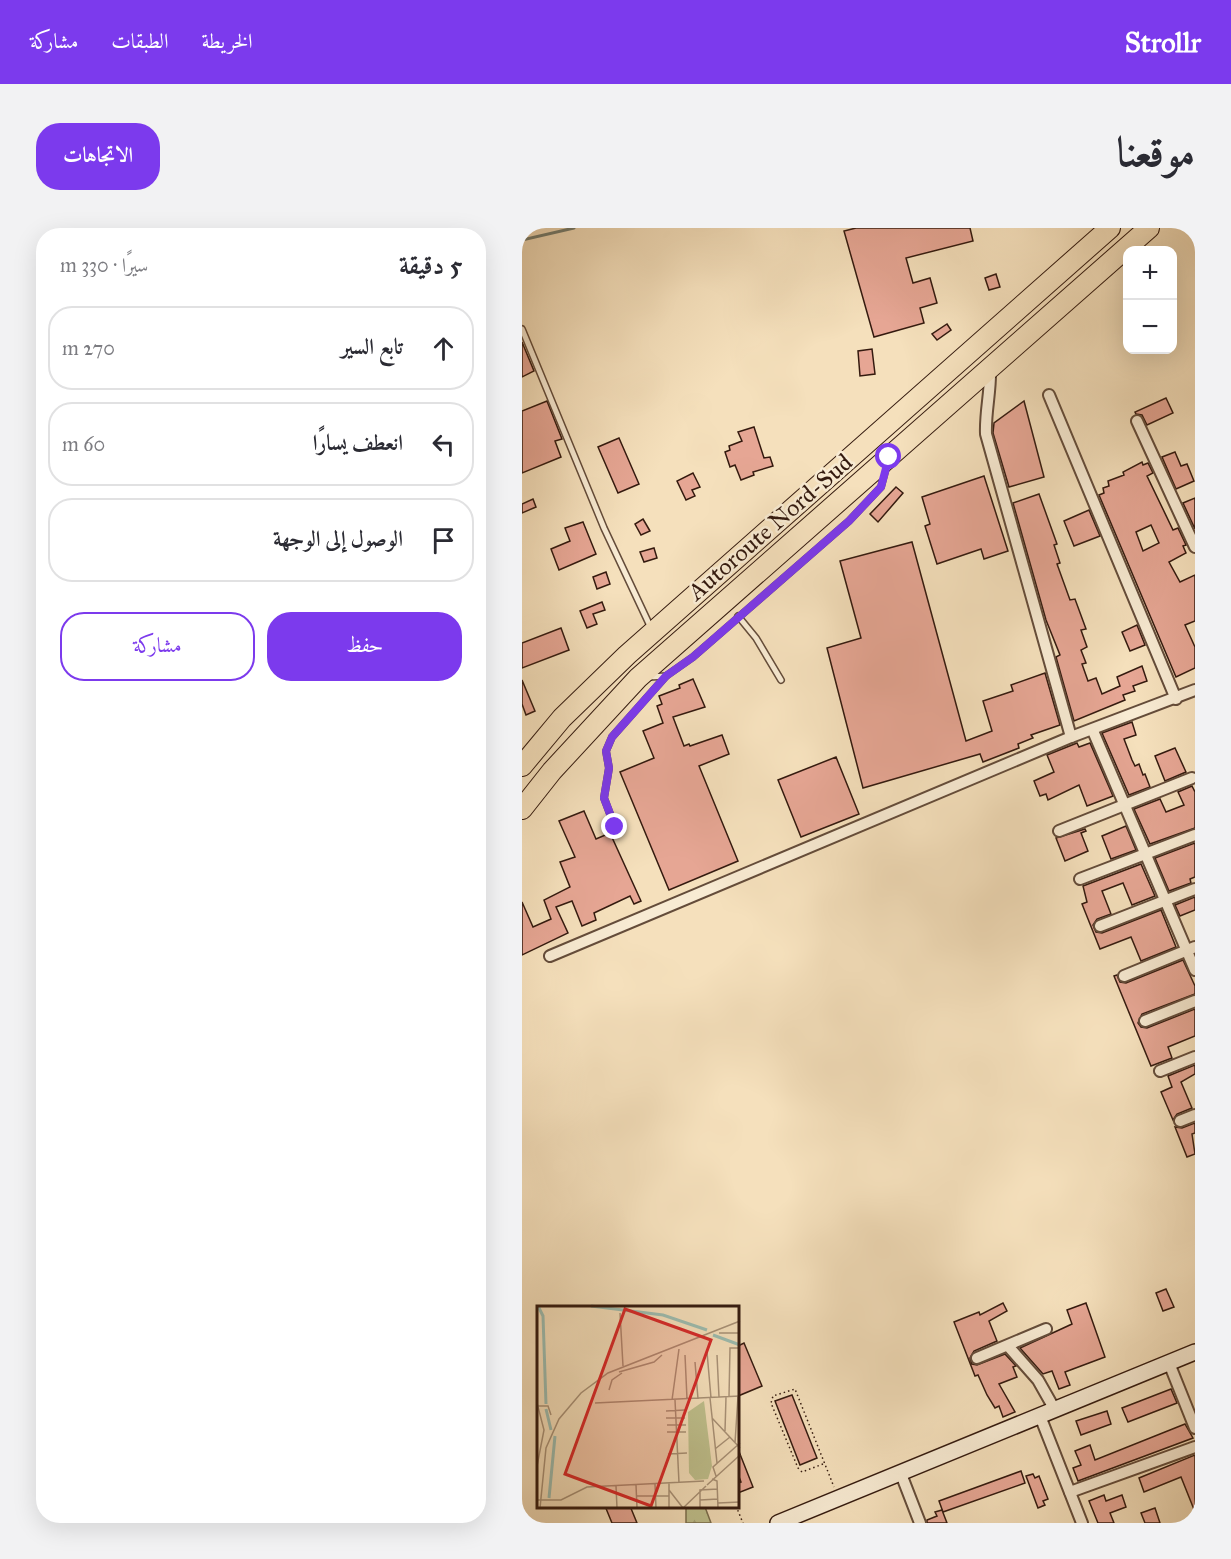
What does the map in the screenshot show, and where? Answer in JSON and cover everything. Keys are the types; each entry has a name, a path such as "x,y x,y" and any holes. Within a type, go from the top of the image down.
{"highway":[{"name":"Autoroute Nord-Sud","path":"522,765 562,718 652,632 1110,228"},
{"name":"Autoroute Nord-Sud","path":"522,809 579,740 638,678 1149,228"}],"main road":[{"path":"777,1523 1195,1352"}],"street":[{"path":"990,368 986,434 1071,738"},
{"path":"1048,395 1176,699"},
{"path":"1137,421 1195,546"},
{"path":"550,956 1071,738 1195,690"},
{"path":"1093,731 1166,900 1191,949 1195,970"},
{"path":"1059,831 1192,778"},
{"path":"1080,879 1195,835"},
{"path":"1100,926 1195,889"},
{"path":"1124,976 1191,949"},
{"path":"1146,1021 1195,1001"},
{"path":"1160,1071 1195,1057"},
{"path":"1180,1121 1195,1115"},
{"path":"977,1358 1046,1329"},
{"path":"1008,1346 1038,1380 1055,1410"},
{"path":"1169,1363 1195,1428"},
{"path":"1040,1416 1082,1523"},
{"path":"1070,1492 1195,1447"},
{"path":"901,1474 920,1523"}],"lane":[{"path":"522,329 604,528 652,632"},
{"path":"615,827 604,798 609,768 606,751 612,737 666,676 693,657 849,521 881,487 889,457"},
{"path":"738,616 756,638 781,680"},
{"path":"638,678 666,676"}],"path":[{"path":"823,1464 802,1472 798,1468 771,1404 773,1396 795,1389 823,1464 840,1498"},
{"path":"737,1508 743,1523"}],"green space":[{"path":"686,1508 705,1508 711,1523 686,1523"}],"building":[{"path":"856,228 970,228 973,241 906,258 913,283 930,278 937,303 920,308 924,323 874,337 844,231"},
{"path":"996,274 1000,287 989,290 985,278"},
{"path":"947,324 951,330 937,340 932,334"},
{"path":"522,342 534,371 522,377"},
{"path":"872,349 875,374 860,376 858,351"},
{"path":"1166,398 1173,413 1147,425 1142,415 1135,412"},
{"path":"547,401 562,439 555,441 561,457 522,473 522,411"},
{"path":"1024,401 1044,477 1009,487 993,433 994,423"},
{"path":"754,427 764,458 770,457 773,466 753,472 754,475 741,480 735,465 730,467 725,452 730,450 729,446 742,441 738,432"},
{"path":"619,438 639,484 618,493 598,447"},
{"path":"1175,452 1181,466 1187,464 1194,481 1176,489 1162,457"},
{"path":"1142,462 1143,465 1148,463 1153,473 1147,476 1173,530 1178,528 1186,545 1183,546 1186,553 1169,562 1180,582 1195,575 1195,621 1185,625 1195,647 1195,668 1176,677 1099,495 1104,493 1103,488 1109,486 1108,481 1124,475 1123,472","holes":["1151,525 1159,543 1143,551 1136,532"]},
{"path":"693,473 700,487 692,490 695,496 686,500 677,481"},
{"path":"984,476 1008,551 984,559 981,549 937,564 925,526 930,524 922,497"},
{"path":"896,487 903,493 878,522 870,514"},
{"path":"1039,494 1057,544 1054,545 1060,563 1057,564 1070,600 1075,599 1086,629 1081,630 1087,647 1081,650 1086,663 1082,664 1088,681 1096,678 1102,694 1120,686 1117,677 1142,666 1147,681 1133,686 1135,691 1123,695 1125,700 1074,721 1056,657 1060,655 1046,620 1013,503"},
{"path":"1195,498 1195,529 1183,503"},
{"path":"533,499 536,507 522,513 522,504"},
{"path":"1089,510 1100,536 1074,546 1064,521"},
{"path":"643,519 650,531 641,535 635,524"},
{"path":"583,522 596,554 559,570 551,549 570,541 565,528"},
{"path":"912,542 966,741 992,731 983,701 1013,691 1011,685 1045,673 1060,725 1031,735 1033,738 1018,744 1019,748 983,762 980,754 863,788 827,648 861,638 840,561"},
{"path":"654,548 657,558 644,562 640,552"},
{"path":"606,572 610,584 597,589 593,577"},
{"path":"602,602 605,610 593,614 597,624 587,628 580,611"},
{"path":"1137,625 1145,645 1130,651 1122,632"},
{"path":"561,628 569,650 522,668 522,643"},
{"path":"693,679 705,707 673,717 684,746 722,735 729,754 699,766 738,861 669,890 620,772 654,758 643,731 663,723 657,706 662,704 659,696 680,688 679,685"},
{"path":"522,680 535,711 526,715 522,704"},
{"path":"1132,722 1136,735 1124,739 1135,766 1139,764 1150,787 1129,795 1102,733"},
{"path":"1077,743 1079,747 1090,743 1113,796 1087,806 1079,785 1048,800 1046,794 1040,796 1034,781 1054,772 1047,755"},
{"path":"1175,748 1186,772 1165,781 1155,756"},
{"path":"836,757 859,814 801,837 778,780"},
{"path":"1192,786 1195,792 1195,828 1150,844 1134,809 1160,799 1166,812 1184,805 1178,792"},
{"path":"584,811 596,839 610,833 641,901 634,904 630,896 594,913 596,920 582,926 572,901 556,907 568,933 522,955 522,902 533,927 551,919 544,900 570,887 560,862 575,857 559,821"},
{"path":"1126,826 1136,850 1111,859 1102,836"},
{"path":"1085,829 1086,831 1081,833 1088,851 1065,861 1056,838"},
{"path":"1195,843 1195,877 1190,879 1191,883 1169,891 1155,858"},
{"path":"1141,864 1155,896 1132,905 1123,883 1102,891 1111,914 1097,919 1093,925 1096,932 1102,933 1161,910 1176,947 1141,961 1131,937 1100,949 1082,904 1087,902 1083,886"},
{"path":"1195,897 1195,910 1180,916 1175,905"},
{"path":"1183,960 1195,986 1195,994 1142,1014 1138,1023 1141,1027 1147,1028 1195,1009 1195,1036 1168,1047 1172,1058 1151,1066 1114,976 1117,975 1120,982 1126,983"},
{"path":"1195,1065 1195,1074 1181,1082 1192,1108 1177,1114 1173,1120 1161,1092 1172,1087 1168,1076"},
{"path":"1195,1123 1195,1133 1192,1134 1195,1154 1187,1157 1175,1127 1182,1128"},
{"path":"1166,1289 1174,1307 1163,1311 1156,1293"},
{"path":"1003,1303 1007,1311 989,1321 997,1341 974,1351 970,1358 972,1364 977,1365 1005,1354 1016,1366 1013,1367 1017,1377 999,1384 1015,1412 1003,1417 999,1406 995,1408 987,1395 978,1375 975,1376 954,1322 979,1312 980,1315"},
{"path":"1086,1303 1105,1357 1065,1372 1070,1385 1059,1389 1052,1371 1043,1374 1020,1348 1072,1324 1067,1310"},
{"path":"744,1343 762,1386 740,1395 740,1345"},
{"path":"1171,1389 1177,1403 1128,1422 1122,1408"},
{"path":"792,1395 817,1458 800,1465 775,1401"},
{"path":"1107,1411 1111,1424 1081,1435 1076,1421"},
{"path":"1185,1424 1193,1438 1078,1481 1073,1468 1081,1465 1075,1451 1090,1445 1095,1460"},
{"path":"740,1454 753,1487 740,1492"},
{"path":"1195,1455 1195,1512 1181,1477 1144,1492 1139,1478"},
{"path":"1021,1471 1025,1483 943,1512 939,1501"},
{"path":"1033,1474 1035,1478 1039,1476 1048,1499 1043,1501 1045,1505 1038,1508 1026,1476"},
{"path":"1104,1495 1106,1501 1122,1495 1126,1507 1110,1513 1114,1523 1098,1523 1089,1501"},
{"path":"606,1508 631,1508 637,1523 612,1523"},
{"path":"1155,1508 1160,1523 1145,1523 1141,1513"},
{"path":"942,1510 947,1523 927,1523 927,1520 937,1516 935,1512"}],"waterway":[{"path":"522,240 574,228"}],"route":[{"path":"615,827 604,798 609,768 606,751 612,737 666,676 693,657 849,521 881,487 889,457"}]}
